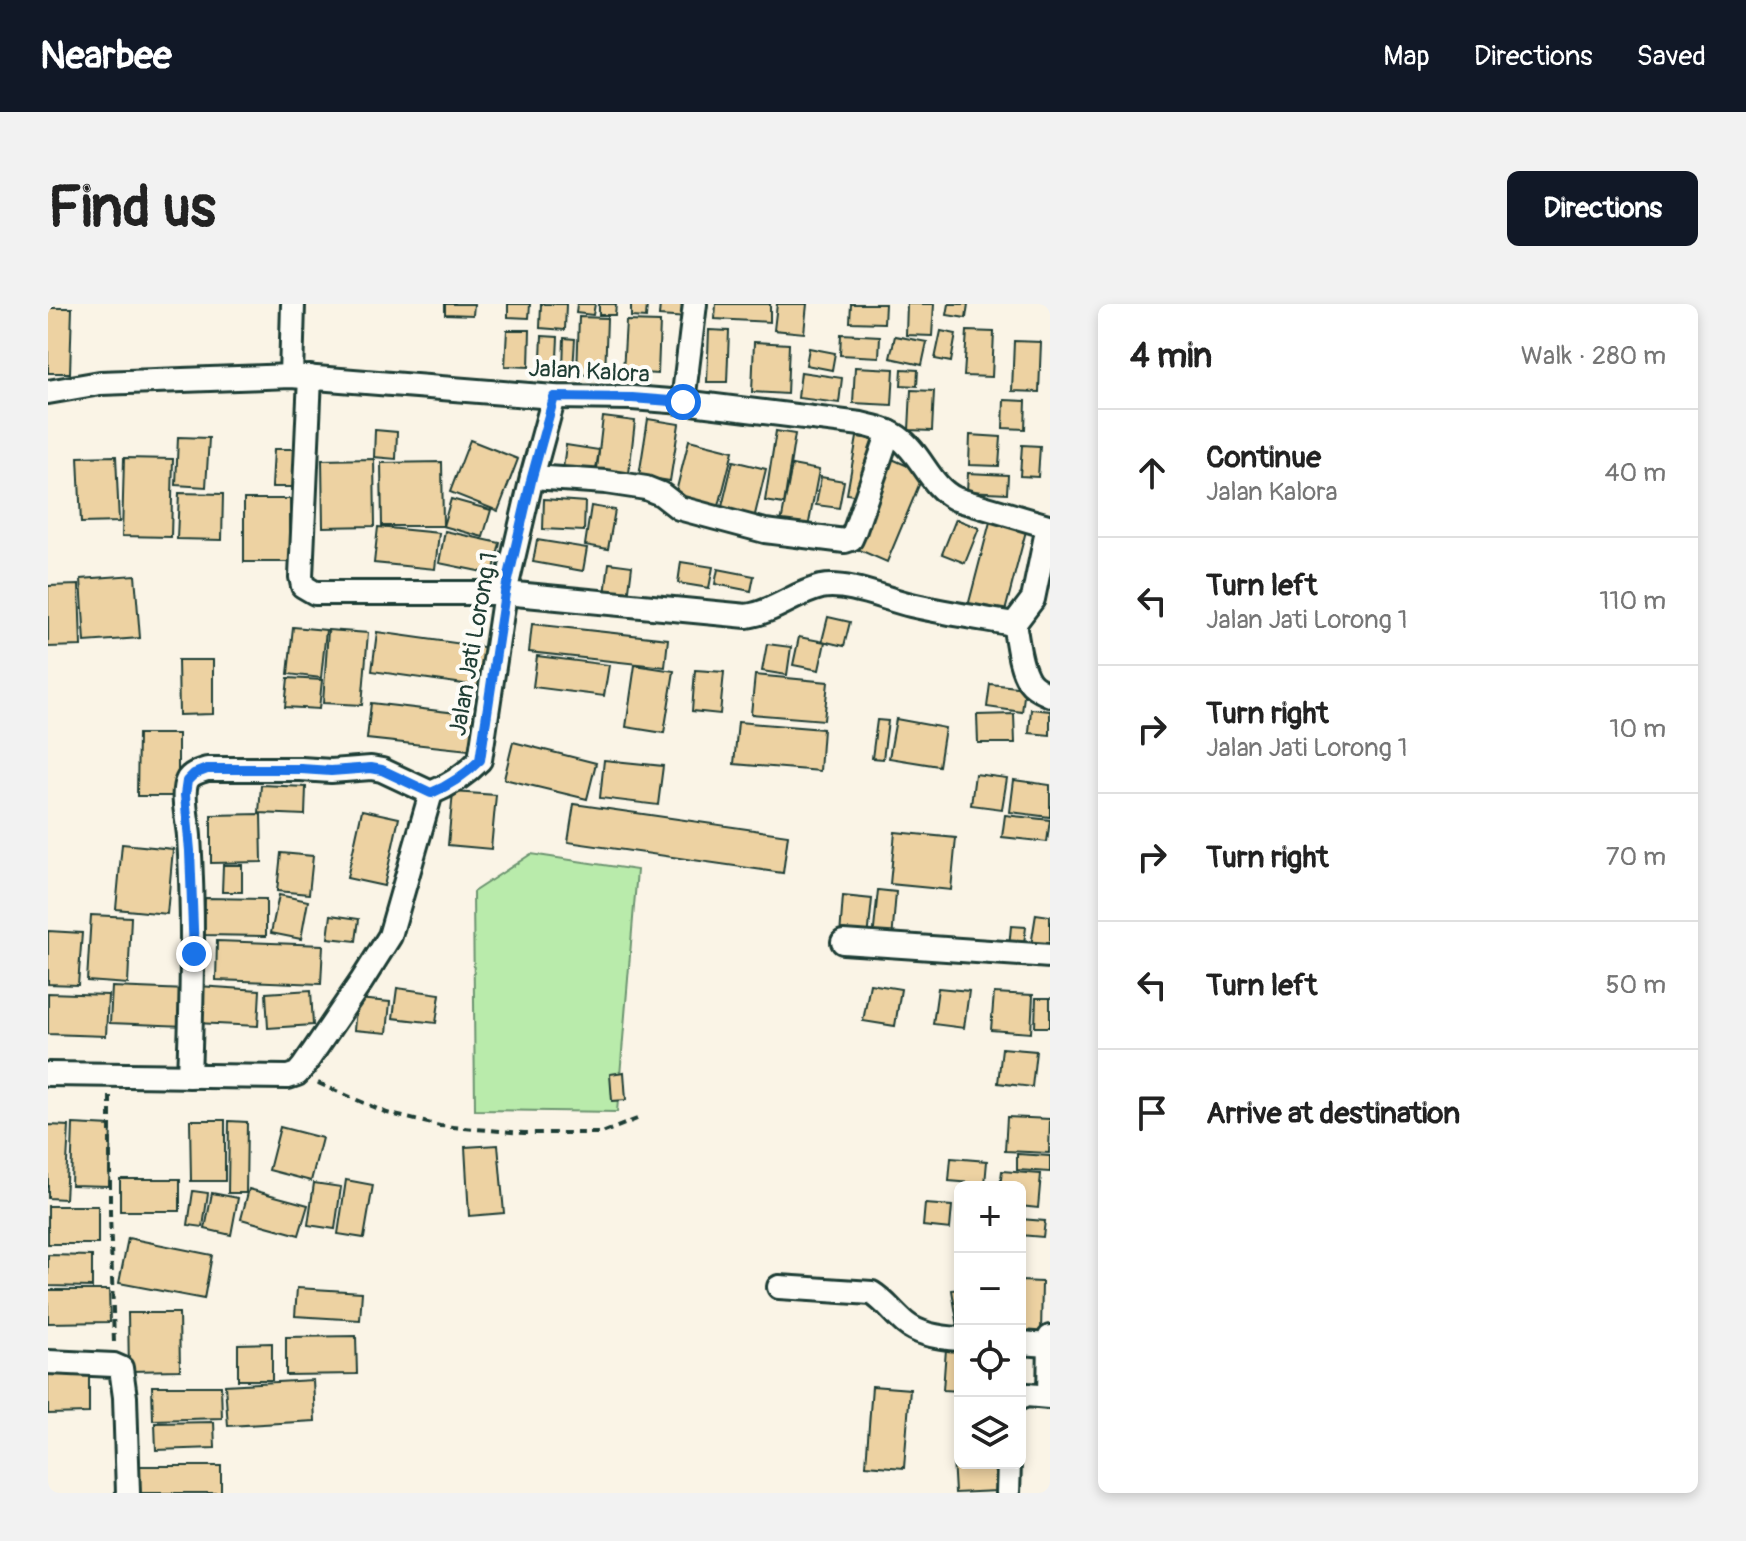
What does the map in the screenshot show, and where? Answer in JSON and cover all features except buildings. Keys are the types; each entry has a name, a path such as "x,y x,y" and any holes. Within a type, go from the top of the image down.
{"street":[{"path":"293,304 300,377 301,577 303,586 311,592 505,593 747,616 760,614 821,587 840,587 912,605 1014,624"},
{"path":"683,402 695,304"},
{"name":"Jalan Kalora","path":"48,392 100,383 300,377 554,397 683,402 861,424 889,432"},
{"name":"Jalan Jati Lorong 1","path":"431,793 452,784 480,760 505,593 554,397"},
{"path":"532,477 646,488 661,494 679,508 765,531 845,541 853,536 889,432 900,438 946,494 1049,521 1033,599 1014,624"},
{"path":"1014,624 1029,681 1050,695"},
{"path":"48,1074 189,1076 288,1077 297,1074 390,936 431,793 371,768 331,771 207,769 194,774 187,781 185,795 194,954 189,1076"},
{"path":"843,942 1050,956"},
{"path":"779,1287 872,1293 914,1330 954,1339"},
{"path":"1022,1397 1049,1397 1049,1341 1026,1343"},
{"path":"48,1362 114,1365 121,1368 128,1493"},
{"path":"1008,1493 1009,1469"}],"path":[{"path":"297,1074 387,1113 440,1126 524,1133 602,1133 637,1119"},
{"path":"110,1075 114,1365"}],"green space":[{"path":"531,854 637,870 617,1112 475,1110 473,892"}],"route":[{"path":"194,954 185,795 187,781 194,774 207,769 331,771 371,768 431,793 467,773 480,760 505,593 554,397 683,402"}]}
